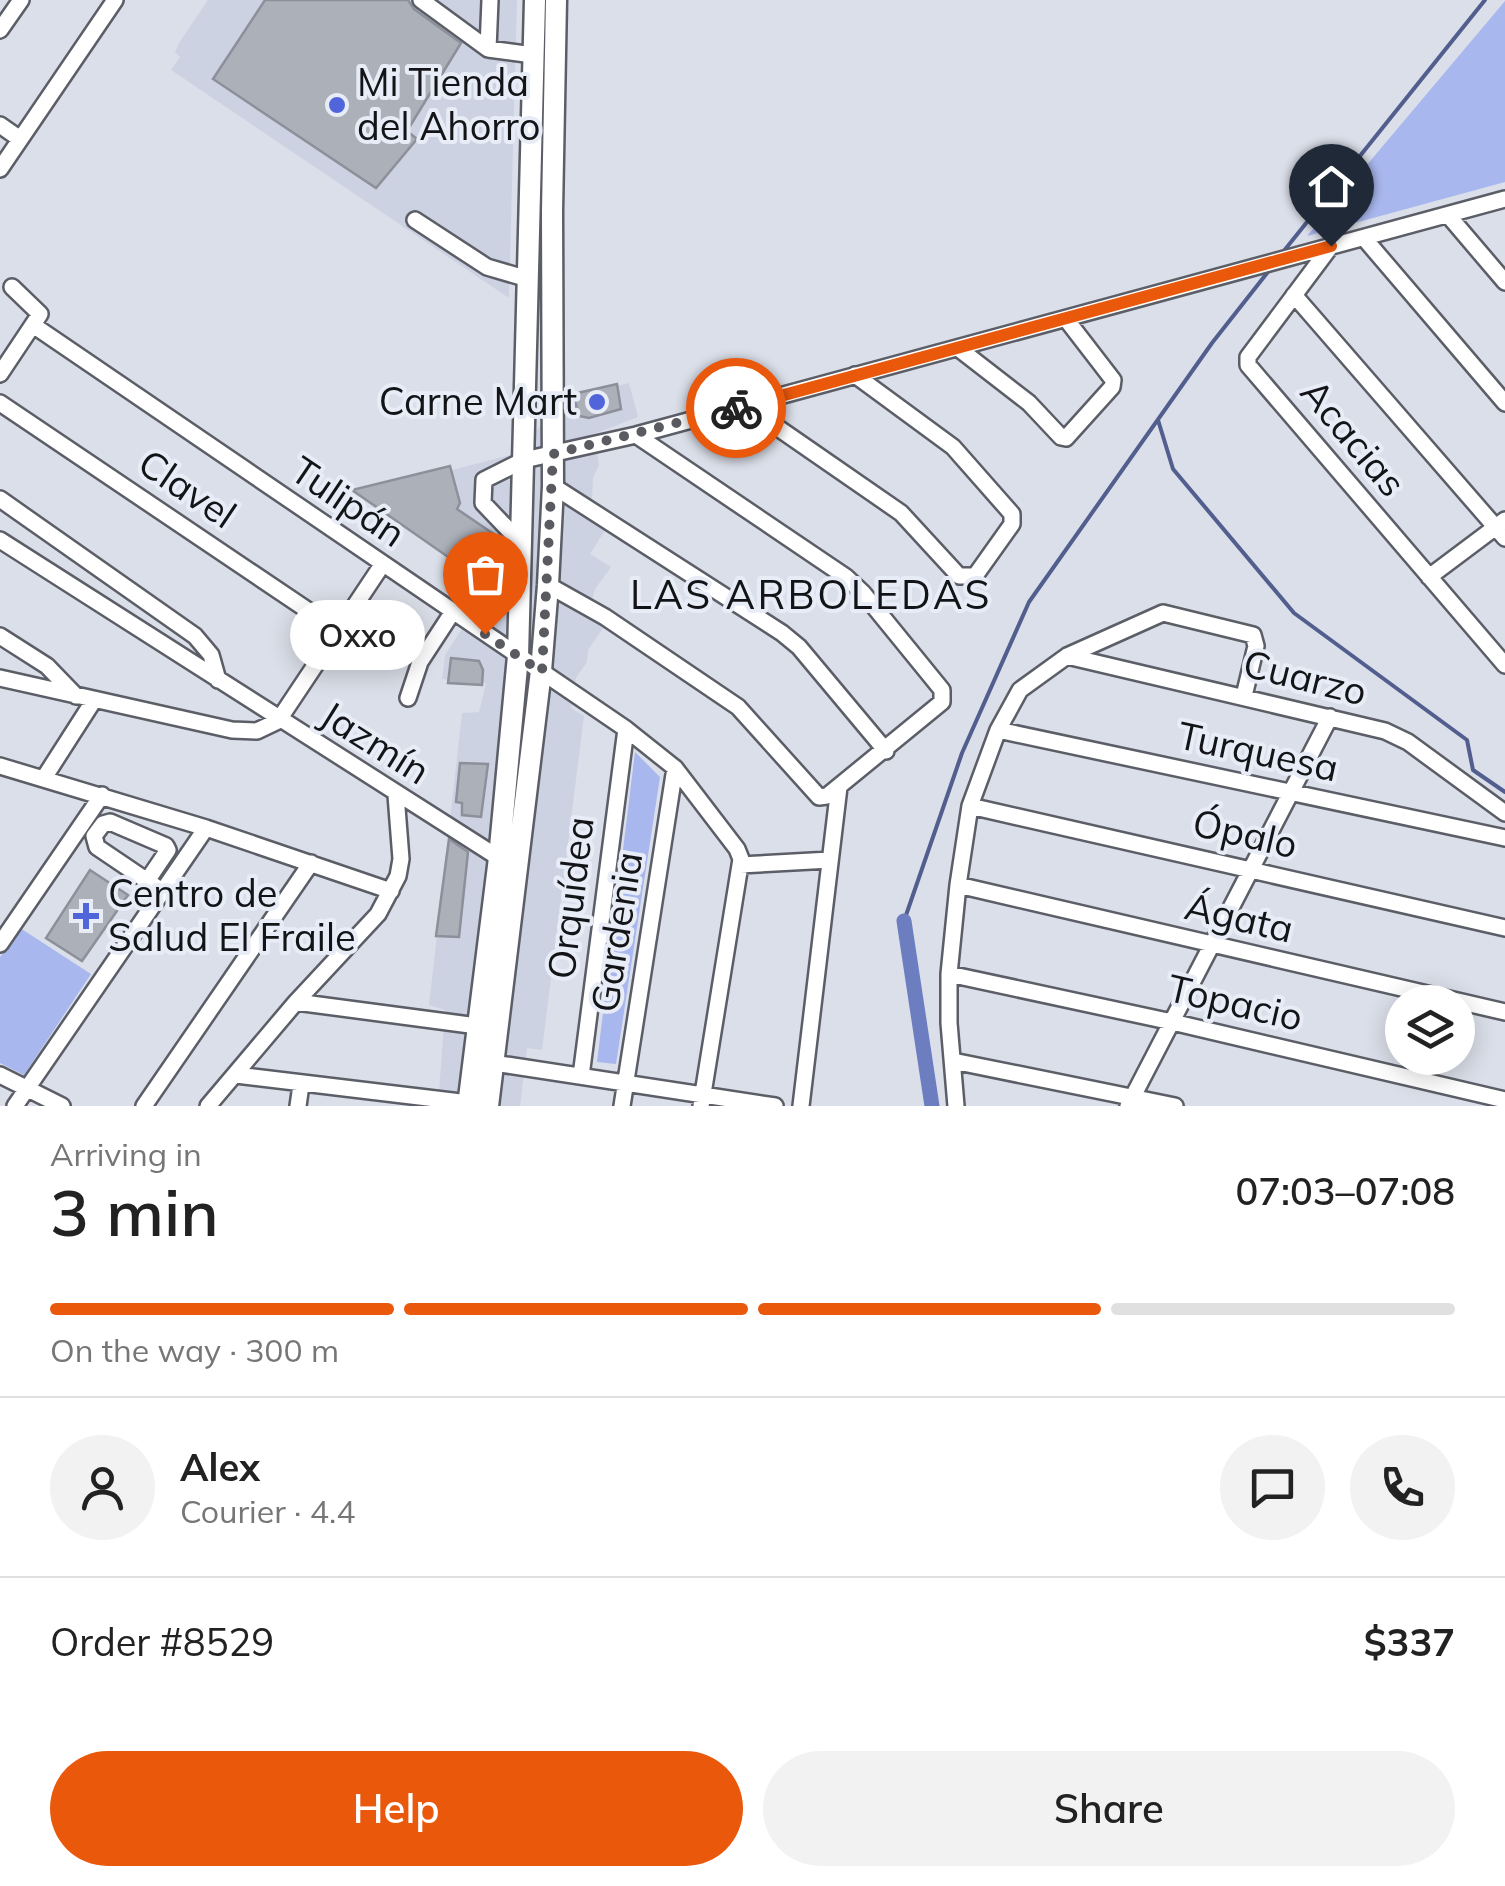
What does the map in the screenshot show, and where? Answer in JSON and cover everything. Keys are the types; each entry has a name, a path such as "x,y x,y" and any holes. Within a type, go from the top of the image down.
{"main road":[{"path":"475,1105 517,782 535,0"},
{"path":"487,1027 498,858 542,672 548,585 553,486 556,0"}],"street":[{"path":"0,30 21,0"},
{"path":"0,169 115,0"},
{"path":"421,0 488,50 534,55"},
{"path":"488,50 490,0"},
{"path":"0,124 20,140"},
{"path":"523,544 482,502 484,480 524,460 636,435 1505,199"},
{"path":"1448,215 1505,282"},
{"path":"415,220 487,267 528,279"},
{"path":"1364,238 1505,402"},
{"name":"Acacias","path":"1331,246 1248,357 1248,365 1505,664"},
{"name":"Tulipán","path":"12,287 39,310 36,321 382,565 626,729 675,768 736,848 740,865"},
{"path":"1294,295 1502,529 1429,577"},
{"path":"958,348 1014,390 1066,438 1112,388 1113,380 1066,319"},
{"path":"0,374 36,321"},
{"path":"745,405 901,512 959,576 970,578 1012,524 1012,514 953,447 855,375"},
{"name":"Clavel","path":"0,403 337,630"},
{"path":"548,585 604,617 738,708 816,796 823,797 839,787 886,751 943,698 942,690 863,593 846,578 636,435"},
{"path":"553,486 782,633 799,647 886,751"},
{"name":"Jazmín","path":"0,500 195,636 211,655 218,680"},
{"name":"Jazmín","path":"0,540 498,858"},
{"path":"0,678 248,732 264,729 278,720 382,565"},
{"path":"408,698 420,662 452,613"},
{"path":"956,1106 948,974 970,806 998,730 1020,690 1067,656 1163,613 1253,635 1256,646 1244,696"},
{"path":"0,636 48,666 76,696"},
{"name":"Cuarzo","path":"1067,656 1385,732 1408,742 1505,813"},
{"path":"44,778 94,700"},
{"path":"1130,1101 1330,717"},
{"name":"Orquídea","path":"581,1076 626,729"},
{"name":"Turquesa","path":"998,730 1505,838"},
{"path":"0,766 206,828 391,891"},
{"name":"Gardenia","path":"622,1106 675,768"},
{"path":"801,1106 839,787"},
{"path":"0,944 102,795"},
{"path":"211,1105 296,1002 378,914 391,891 401,859 396,795"},
{"name":"Ópalo","path":"970,806 1505,928"},
{"path":"147,881 168,850 166,846 110,822 103,824 94,836 97,847 147,881 162,891"},
{"path":"16,1106 206,828"},
{"path":"702,1100 740,865 830,860"},
{"path":"144,1106 311,863"},
{"name":"Ágata","path":"958,885 1505,1012"},
{"name":"Topacio","path":"948,974 1505,1100"},
{"path":"296,1002 487,1027"},
{"path":"483,1061 626,1083 702,1100 775,1106"},
{"path":"953,1061 1130,1101 1175,1106"},
{"path":"0,1074 62,1106"},
{"path":"236,1075 380,1099 475,1105"},
{"path":"298,1106 301,1085"}],"shaded area":[{"name":"Mi Tienda del Ahorro","path":"208,0 517,0 509,298 171,70 180,57 175,52 179,43"},
{"path":"1505,1 1505,182 1307,236"},
{"path":"629,383 638,417 594,434 599,465 593,478 591,521 606,529 590,554 611,567 595,589 588,615 603,628 576,678 571,708 584,716 542,1050 527,1048 520,1106 438,1106 445,1010 429,1005 462,713 479,712 486,683 442,679 445,655 471,615 489,620 502,588 363,493 514,454 565,399"},
{"path":"635,752 660,777 616,1064 597,1062"},
{"path":"20,928 91,974 24,1075 0,1063 0,957"}],"building":[{"name":"Mi Tienda del Ahorro","path":"265,0 408,0 414,9 461,43 407,131 417,139 376,188 213,79"},
{"name":"Carne Mart","path":"617,384 621,409 589,418 579,416 573,394"},
{"path":"450,466 460,503 457,509 498,537 497,591 352,490"},
{"path":"451,658 479,661 482,685 448,683"},
{"path":"460,763 488,764 481,817 462,815 462,803 456,802"},
{"path":"449,839 468,852 459,937 436,936"},
{"name":"Centro de Salud El Fraile","path":"90,870 128,895 82,961 46,938"}],"waterway":[{"path":"1283,252 1485,0"},
{"path":"904,921 962,753 1029,602 1212,343 1271,268"},
{"path":"1158,420 1173,469 1294,613 1467,740 1473,770 1505,792"},
{"path":"904,921 932,1106"}],"way so far":[{"path":"485,634 542,672 553,454 736,408"}],"place":[{"name":"Mi Tienda del Ahorro","path":"337,105"},
{"name":"Carne Mart","path":"597,402"},
{"name":"Oxxo","path":"485,634"},
{"name":"Centro de Salud El Fraile","path":"86,916"}],"district":[{"name":"LAS ARBOLEDAS","path":"811,595"}],"route":[{"path":"736,408 1331,246"}]}
